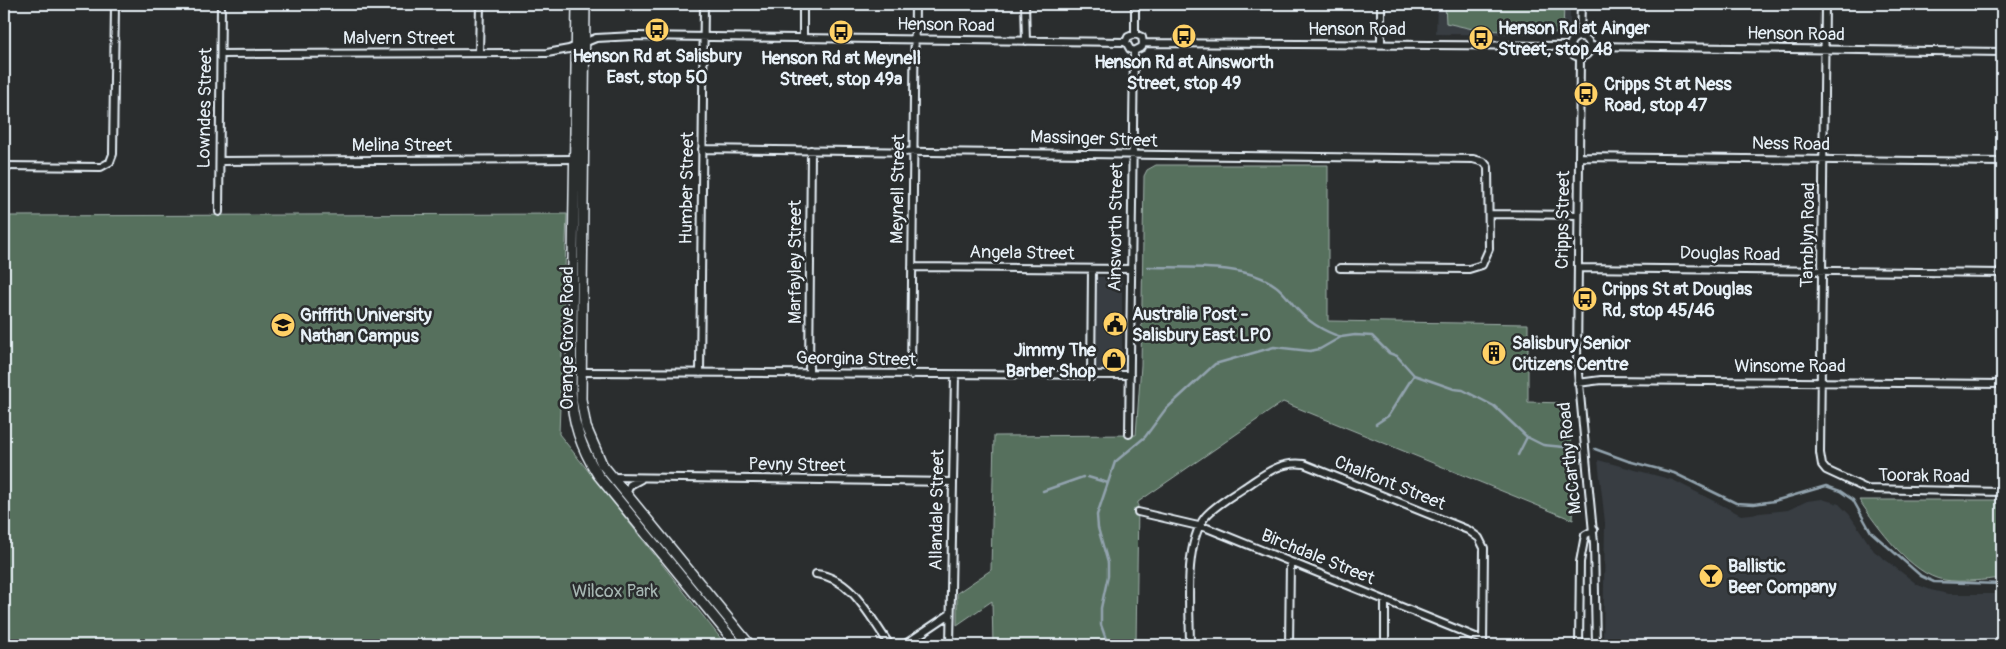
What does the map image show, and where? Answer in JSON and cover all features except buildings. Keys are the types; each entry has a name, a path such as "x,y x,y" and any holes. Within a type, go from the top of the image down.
{"main road":[{"name":"Orange Grove Road","path":"577,4 581,399 586,427 597,454 612,477 750,645"},
{"name":"Orange Grove Road","path":"585,4 586,41 579,159 571,388 572,412 577,433 588,460 598,476 737,645"}],"street":[{"path":"4,130 5,4"},
{"path":"4,166 101,167 110,162 113,154 115,4"},
{"name":"Lowndes Street","path":"219,212 221,4"},
{"path":"479,53 480,4"},
{"name":"Humber Street","path":"700,373 704,4"},
{"path":"803,4 803,39"},
{"name":"Meynell Street","path":"911,375 915,4"},
{"path":"1025,4 1026,41"},
{"path":"1135,4 1135,34"},
{"path":"1381,4 1381,44"},
{"path":"1580,37 1581,4"},
{"name":"Tamblyn Road","path":"1822,465 1820,453 1825,4"},
{"path":"1135,34 1140,35 1143,42 1140,49 1134,51 1130,49 1126,42 1130,35 1135,34"},
{"name":"Henson Road","path":"586,41 625,36 1126,42"},
{"path":"1580,37 1588,41 1590,46 1586,54 1580,57 1573,54 1570,46 1573,40 1580,37"},
{"name":"Malvern Street","path":"221,54 552,52 586,41"},
{"name":"Henson Road","path":"1143,42 1570,46"},
{"name":"Henson Road","path":"1590,46 2002,52"},
{"name":"Ainsworth Street","path":"1129,434 1134,51"},
{"name":"Cripps Street","path":"1578,383 1580,57"},
{"name":"Massinger Street","path":"702,149 1473,159 1484,162 1489,172 1490,214"},
{"name":"Marfayley Street","path":"809,374 811,150"},
{"name":"Ness Road","path":"1579,156 2002,162"},
{"name":"Melina Street","path":"220,161 579,159"},
{"path":"1340,268 1468,269 1482,265 1489,249 1490,214 1578,214"},
{"name":"Angela Street","path":"912,267 1131,269"},
{"name":"Douglas Road","path":"1578,268 2002,273"},
{"path":"1091,377 1092,269"},
{"name":"Georgina Street","path":"582,372 1130,376"},
{"name":"Allandale Street","path":"950,645 954,375"},
{"name":"Winsome Road","path":"1578,383 1601,380 2002,384"},
{"name":"McCarthy Road","path":"1578,383 1594,530 1596,645"},
{"name":"Chalfont Street","path":"1200,526 1214,508 1266,473 1288,464 1304,464 1468,530 1479,538 1484,554 1483,642"},
{"name":"Toorak Road","path":"1822,465 1826,470 1867,489 2002,492"},
{"name":"Pevny Street","path":"612,477 641,479 952,482"},
{"path":"626,494 630,485 641,479"},
{"name":"Birchdale Street","path":"1138,512 1200,526 1483,642"},
{"path":"1190,645 1191,553 1200,526"},
{"name":"McCarthy Road","path":"1579,645 1580,562 1585,535 1594,530"},
{"path":"1289,645 1290,562"},
{"path":"816,574 826,575 844,584 890,645"},
{"path":"1385,601 1385,645"},
{"path":"904,645 950,614"}],"shaded area":[{"path":"1437,4 1570,4 1570,30 1565,35 1436,34"},
{"path":"1122,276 1122,368 1098,369 1093,364 1096,277"},
{"path":"1598,460 1673,480 1741,515 1788,510 1807,501 1822,499 1839,504 1849,514 1874,551 1918,585 1948,594 2002,594 2002,645 1603,645 1605,523"}],"green space":[{"path":"1445,4 1564,4 1563,33 1477,30 1446,23"},
{"path":"1156,165 1328,165 1328,321 1528,324 1528,402 1565,403 1573,462 1573,520 1283,402 1138,502 1136,645 993,645 992,601 957,625 957,593 991,570 994,436 1136,435 1141,365 1144,176 1147,170"},
{"name":"Griffith University Nathan Campus","path":"567,214 559,434 726,645 4,645 4,216"},
{"path":"1859,500 2002,500 2002,578 1973,581 1944,580 1919,569 1896,548"}],"waterway":[{"path":"1148,267 1214,268 1248,273 1279,288 1311,322 1341,337"},
{"path":"1108,645 1101,625 1101,608 1108,576 1108,563 1098,528 1097,515 1115,462 1145,437 1165,410 1215,364 1274,347 1310,351 1320,349 1341,337 1355,335 1372,336 1389,353 1397,356 1414,375 1454,389 1463,390 1494,406 1527,437 1543,445 1574,448"},
{"path":"1376,424 1388,416 1414,375"},
{"path":"1518,455 1527,437"},
{"path":"1595,449 1628,461 1674,473 1736,503 1754,504 1774,501 1826,486 1840,491 1853,500 1871,532 1921,576 1934,582 2002,584"},
{"path":"1043,491 1083,477"},
{"path":"1088,477 1108,483"}],"place":[{"name":"Henson Rd at Salisbury East, stop 50","path":"657,30"},
{"name":"Henson Rd at Meynell Street, stop 49a","path":"841,32"},
{"name":"Henson Rd at Ainsworth Street, stop 49","path":"1184,36"},
{"name":"Henson Rd at Ainger Street, stop 48","path":"1481,38"},
{"name":"Cripps St at Ness Road, stop 47","path":"1586,94"},
{"name":"Cripps St at Douglas Rd, stop 45/46","path":"1585,299"},
{"name":"Australia Post - Salisbury East LPO","path":"1115,324"},
{"name":"Griffith University Nathan Campus","path":"283,325"},
{"name":"Salisbury Senior Citizens Centre","path":"1494,353"},
{"name":"Jimmy The Barber Shop","path":"1114,360"},
{"name":"Ballistic Beer Company","path":"1711,576"}],"park label":[{"name":"Wilcox Park","path":"615,591"}]}
